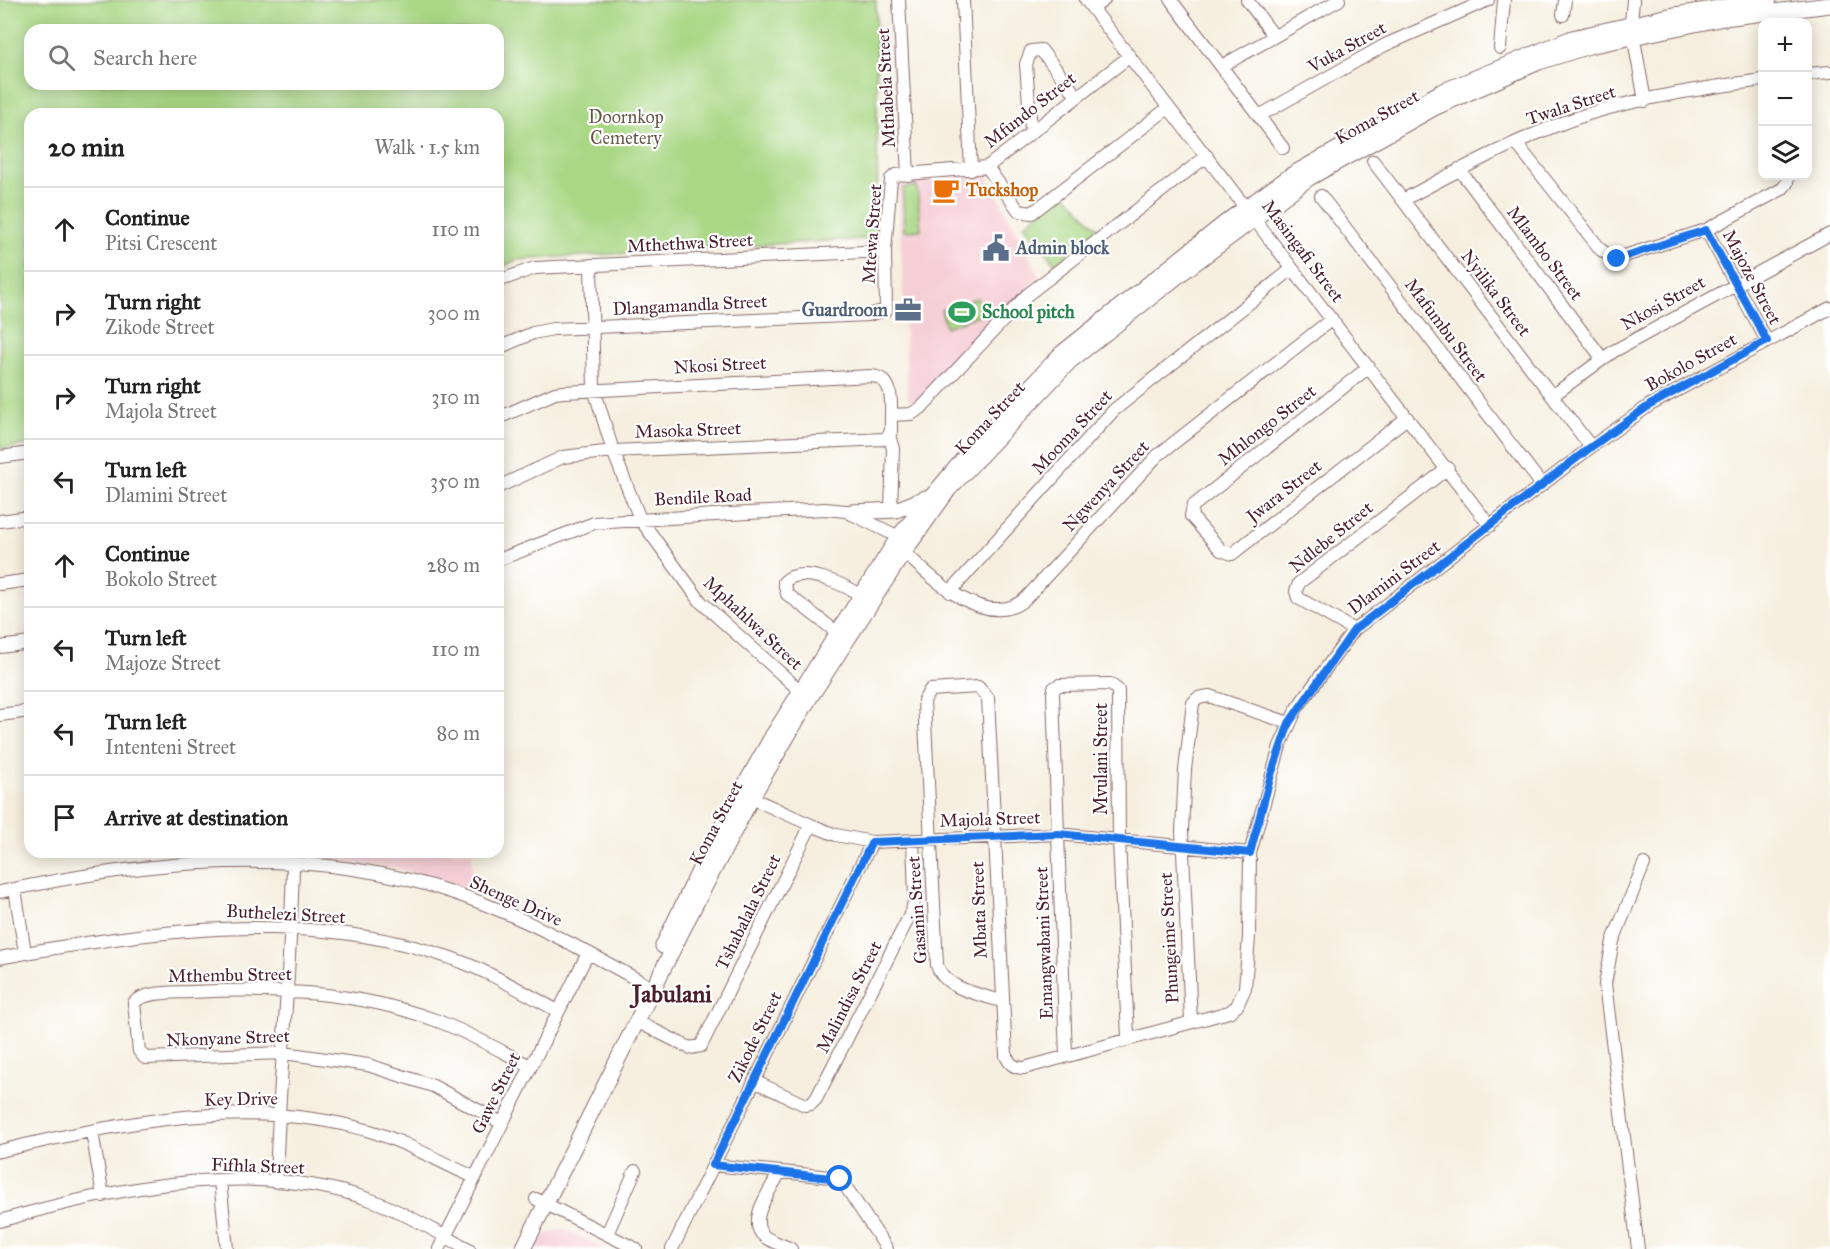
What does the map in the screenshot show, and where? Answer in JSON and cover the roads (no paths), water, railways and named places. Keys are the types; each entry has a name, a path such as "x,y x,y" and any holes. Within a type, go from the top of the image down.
{"main road":[{"name":"Koma Street","path":"523,1249 540,1201 649,986 746,795 804,695 904,544 931,496 1057,357 1251,212 1434,108 1557,55 1632,30 1769,0"},
{"name":"Koma Street","path":"1632,30 1830,5"},
{"name":"Koma Street","path":"842,636 862,596 949,489 1070,362 1251,212"},
{"path":"851,512 891,510 931,496"},
{"name":"Koma Street","path":"512,1249 636,1021 649,986"}],"street":[{"name":"Mthabela Street","path":"899,0 908,174"},
{"path":"963,0 971,170"},
{"path":"1089,4 1104,0"},
{"path":"1171,0 1283,148"},
{"path":"1247,0 1274,36"},
{"path":"1222,66 1339,0"},
{"name":"Vuka Street","path":"1259,116 1385,45 1488,0"},
{"path":"1500,48 1504,0"},
{"path":"1563,15 1565,0"},
{"path":"1633,0 1632,30 1645,101"},
{"name":"Masingafi Street","path":"1089,4 1407,418 1448,468 1490,526"},
{"path":"1031,130 1026,64 1031,51 1041,50 1076,95"},
{"name":"Mfundo Street","path":"908,174 987,167 1076,95 1130,56"},
{"path":"1812,74 1830,72"},
{"name":"Twala Street","path":"1402,200 1516,143 1588,114 1645,101 1758,81"},
{"path":"987,167 1019,211 1032,213 1168,108"},
{"path":"1516,143 1608,257 1621,258 1706,230 1782,189 1787,180"},
{"path":"891,415 911,414 921,408 1027,295 1207,156"},
{"name":"Nyilika Street","path":"1373,161 1591,447"},
{"name":"Mlambo Street","path":"1460,169 1602,358"},
{"name":"Mtewa Street","path":"886,310 885,251 890,183 896,175 908,174"},
{"name":"Mafumbu Street","path":"1321,196 1542,485"},
{"name":"Majoze Street","path":"1706,230 1767,341"},
{"name":"Nkosi Street","path":"1552,396 1602,358 1734,284 1830,234"},
{"name":"Mthethwa Street","path":"504,279 535,268 885,251"},
{"name":"Mphahlwa Street","path":"591,265 594,389 613,451 640,519 701,602 804,695"},
{"name":"Mooma Street","path":"951,592 1114,410 1292,269"},
{"name":"Bokolo Street","path":"1490,526 1591,447 1650,405 1830,308"},
{"name":"Dlangamandla Street","path":"504,346 540,331 856,315 886,310"},
{"name":"Ngwenya Street","path":"904,544 951,592 967,601 990,607 1009,607 1023,601 1157,456 1332,319"},
{"name":"Mhlongo Street","path":"1190,512 1193,506 1369,368"},
{"name":"Nkosi Street","path":"504,415 555,393 594,389 879,377 890,387 891,415 887,437 893,449 891,510"},
{"name":"Jwara Street","path":"1190,512 1221,550 1232,554 1407,418"},
{"name":"Masoka Street","path":"504,484 569,456 613,451 887,437"},
{"path":"0,457 24,454"},
{"name":"Ndlebe Street","path":"1354,630 1298,598 1296,591 1299,583 1448,468"},
{"name":"Bendile Road","path":"504,558 588,524 825,509 851,512 904,544"},
{"path":"0,521 24,518"},
{"name":"Dlamini Street","path":"1191,1021 1229,1012 1237,1006 1245,988 1250,853 1271,775 1289,723 1354,630 1490,526"},
{"path":"842,636 787,594 784,588 786,580 826,578 862,596"},
{"path":"0,584 24,580"},
{"path":"0,647 24,644"},
{"name":"Mvulani Street","path":"1055,686 1110,684 1118,689 1119,840 1128,1037"},
{"name":"Emangwabani Street","path":"1055,686 1053,694 1066,1056"},
{"name":"Gasanin Street","path":"985,692 975,687 931,690 925,698 931,840 939,972 948,982 1001,1001"},
{"name":"Mbata Street","path":"985,692 988,702 1001,1001 1006,1056 1012,1066 1024,1068 1066,1056"},
{"name":"Phungeime Street","path":"1191,1021 1182,847 1185,770 1191,715 1195,700 1209,696 1289,723"},
{"path":"0,715 24,712"},
{"name":"Majola Street","path":"746,795 836,835 872,842 1058,834 1250,853"},
{"name":"Tshabalala Street","path":"636,1021 688,1048 701,1046 811,825"},
{"name":"Malindisa Street","path":"754,1081 805,1105 816,1100 912,910 915,896 913,840"},
{"name":"Zikode Street","path":"672,1249 872,842"},
{"path":"276,1182 278,1115 292,928 293,863"},
{"name":"Shenge Drive","path":"0,892 45,882 170,866 293,863 394,878 449,891 494,908 588,953 649,986"},
{"path":"1638,1249 1605,984 1610,951 1644,864"},
{"path":"15,889 25,952"},
{"name":"Buthelezi Street","path":"0,958 25,952 178,930 292,928 382,939 431,952 466,963 558,1011"},
{"name":"Gawe Street","path":"439,1249 588,953"},
{"name":"Mthembu Street","path":"134,1002 140,998 173,993 286,990 368,1001 418,1014 460,1030 530,1066"},
{"name":"Nkonyane Street","path":"134,1002 139,1051 146,1058 222,1053 284,1053 368,1065 415,1078 502,1123"},
{"path":"1066,1056 1191,1021"},
{"name":"Key Drive","path":"0,1151 92,1132 193,1117 278,1115 328,1122 378,1134 474,1177"},
{"path":"92,1132 104,1196"},
{"path":"713,1165 842,1180 887,1249"},
{"path":"607,1234 635,1171"},
{"path":"780,1172 758,1215 758,1224 764,1236 791,1249"},
{"path":"220,1181 227,1249"},
{"name":"Fifhla Street","path":"0,1221 104,1196 220,1181 276,1182 339,1191 372,1201 469,1249"},
{"path":"540,1201 636,1249"}],"place":[{"name":"Tuckshop","path":"946,190"},
{"name":"Admin block","path":"996,248"},
{"name":"Guardroom","path":"908,310"},
{"name":"School pitch","path":"962,312"}],"district":[{"name":"Jabulani","path":"672,994"}],"park label":[{"name":"Doornkop Cemetery","path":"626,127"}]}
